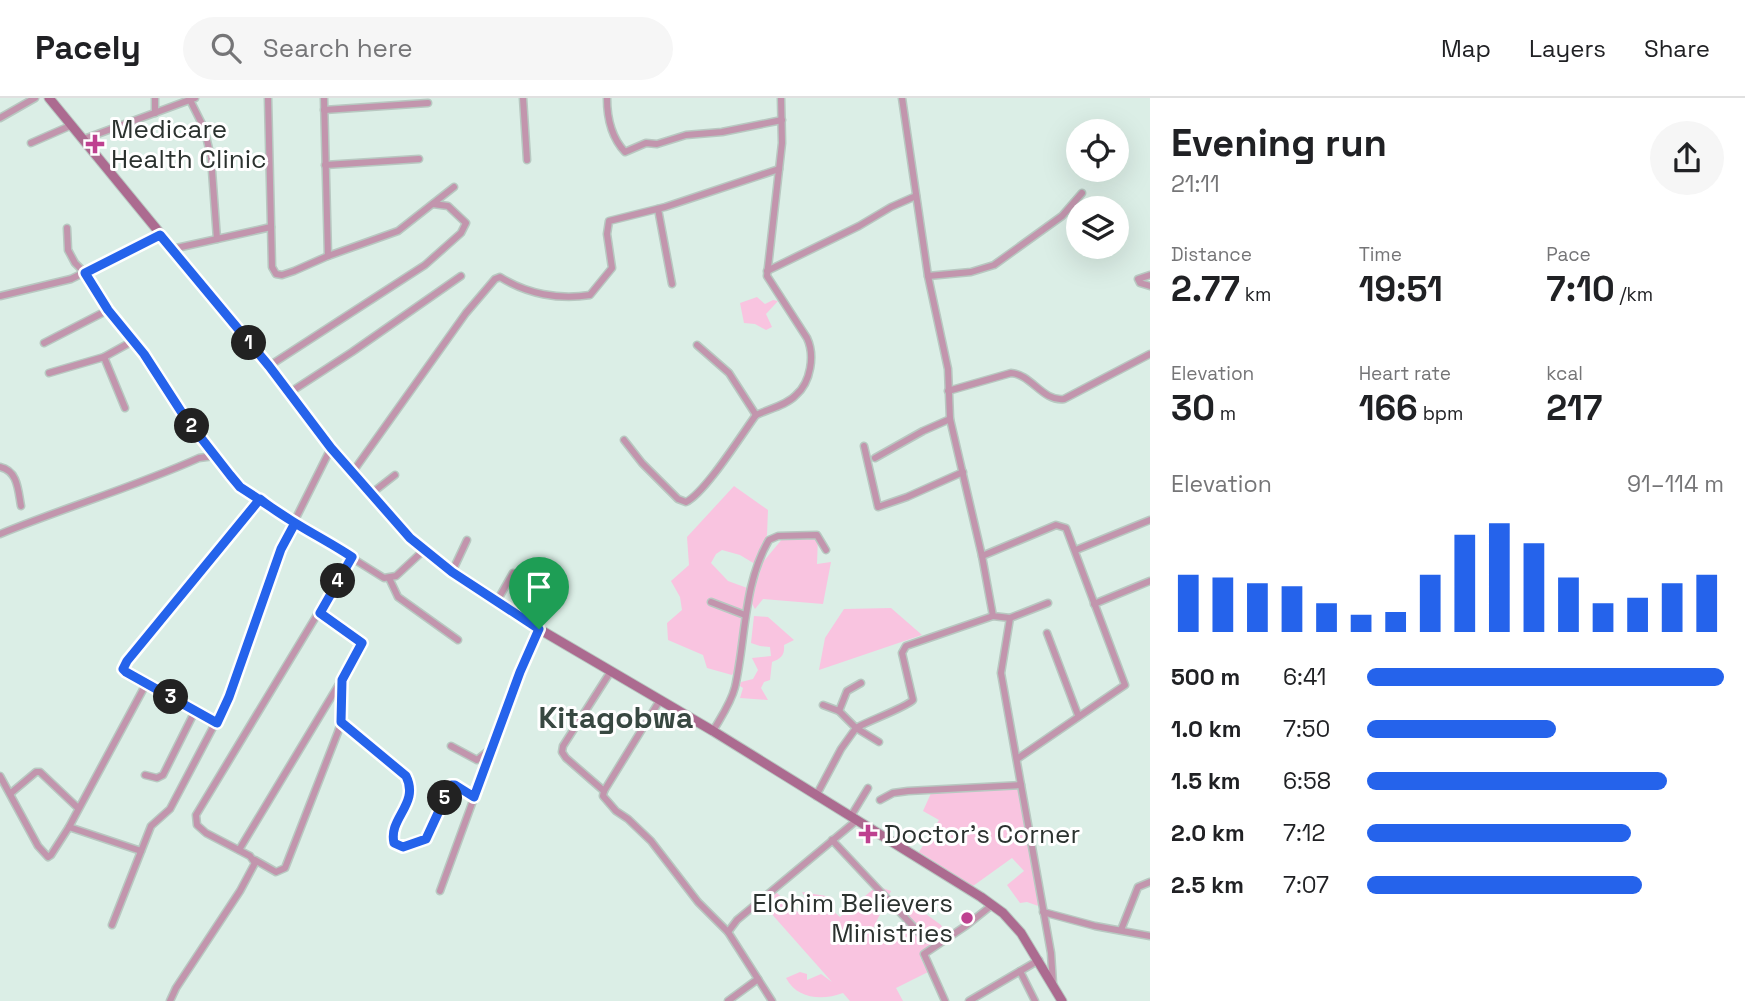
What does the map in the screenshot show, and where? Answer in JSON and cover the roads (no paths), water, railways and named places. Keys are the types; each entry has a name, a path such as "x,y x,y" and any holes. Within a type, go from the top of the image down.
{"street":[{"path":"0,118 35,98"},
{"path":"49,98 269,366 331,448 423,551 539,629 713,731 992,905 1012,923 1039,960 1062,1001"},
{"path":"155,98 155,113"},
{"path":"268,98 272,267 276,274 294,271 398,231 454,187"},
{"path":"324,98 328,256"},
{"path":"523,98 527,159"},
{"path":"607,98 607,117 625,152 646,143 657,144 686,135 722,132 782,120"},
{"path":"624,440 642,463 678,499 686,502 692,499 718,468 756,415 796,396 803,385 813,356 807,338 768,279 767,271 779,169 781,98"},
{"path":"902,98 928,276 948,369 950,419 993,616"},
{"path":"84,139 193,99 211,157 216,239"},
{"path":"324,110 428,103"},
{"path":"31,143 72,125"},
{"path":"326,165 419,159"},
{"path":"352,472 466,313 495,279 500,277 515,286 554,297 590,295 612,268 607,227 609,221 658,209 779,169"},
{"path":"928,276 971,272 995,265 1062,216 1082,193"},
{"path":"767,271 859,226 891,206 916,196"},
{"path":"269,366 425,265 461,233 466,223 448,206 431,204"},
{"path":"658,209 672,284"},
{"path":"172,249 271,227"},
{"path":"67,228 68,250 75,263 85,273 108,310 133,341 184,416 240,487 384,578 400,573 423,551"},
{"path":"0,296 71,279 160,235"},
{"path":"1150,275 1140,277 1139,281 1150,286"},
{"path":"289,393 461,276"},
{"path":"44,343 108,310"},
{"path":"49,373 104,357 133,341"},
{"path":"697,345 729,373 756,415"},
{"path":"948,391 1018,373 1052,398 1064,399 1150,354"},
{"path":"104,357 125,408"},
{"path":"875,458 950,419"},
{"path":"199,458 204,440"},
{"path":"864,446 878,507 963,472"},
{"path":"112,925 151,826 170,809 229,697 281,549 331,448"},
{"path":"0,534 50,514 105,497 199,458 214,456"},
{"path":"0,467 8,469 14,476 20,506"},
{"path":"372,493 395,475"},
{"path":"217,723 123,669 260,499"},
{"path":"1076,550 1150,520"},
{"path":"982,556 1060,525 1066,528 1125,685 1017,759"},
{"path":"713,731 734,688 745,614 769,540 778,536 817,535 825,550"},
{"path":"452,572 467,540"},
{"path":"342,680 341,722 285,868 276,872 197,825 196,815 352,557"},
{"path":"497,601 513,573"},
{"path":"389,578 398,597 458,640"},
{"path":"1094,604 1150,581"},
{"path":"711,602 745,614"},
{"path":"816,796 841,750 856,729 914,700 902,653 906,646 993,616 1010,618 1048,603"},
{"path":"239,850 362,643 320,613"},
{"path":"1010,618 1002,673 1052,960 1053,986"},
{"path":"440,891 523,664 539,629"},
{"path":"1047,633 1078,715"},
{"path":"604,792 566,758 562,749 611,671"},
{"path":"839,711 847,691 862,683"},
{"path":"0,776 38,846 48,857 69,827 146,684"},
{"path":"660,700 603,796 651,841 698,902 728,932 772,1001"},
{"path":"822,705 839,711 856,729 879,742"},
{"path":"145,775 157,778 163,775 195,711"},
{"path":"341,722 406,776 410,796 392,836 398,846 411,845 426,839 451,785 474,797"},
{"path":"451,746 477,760 494,747"},
{"path":"11,793 36,772 40,772 78,808"},
{"path":"880,800 893,793 908,791 1021,785"},
{"path":"728,932 737,920 832,840 854,818 869,788"},
{"path":"69,827 141,851"},
{"path":"832,840 925,939"},
{"path":"170,1001 240,891 255,860"},
{"path":"1121,930 1138,887 1150,882"},
{"path":"945,1001 924,954 992,905"},
{"path":"1043,912 1095,926 1150,936"},
{"path":"969,1001 1039,960"},
{"path":"1020,971 1035,1001"},
{"path":"728,1001 758,979"}],"place":[{"name":"Medicare Health Clinic","path":"95,144"},
{"name":"Doctor's Corner","path":"868,834"},
{"name":"Elohim Believers Ministries","path":"967,918"}],"district":[{"name":"Kitagobwa","path":"616,717"}]}
